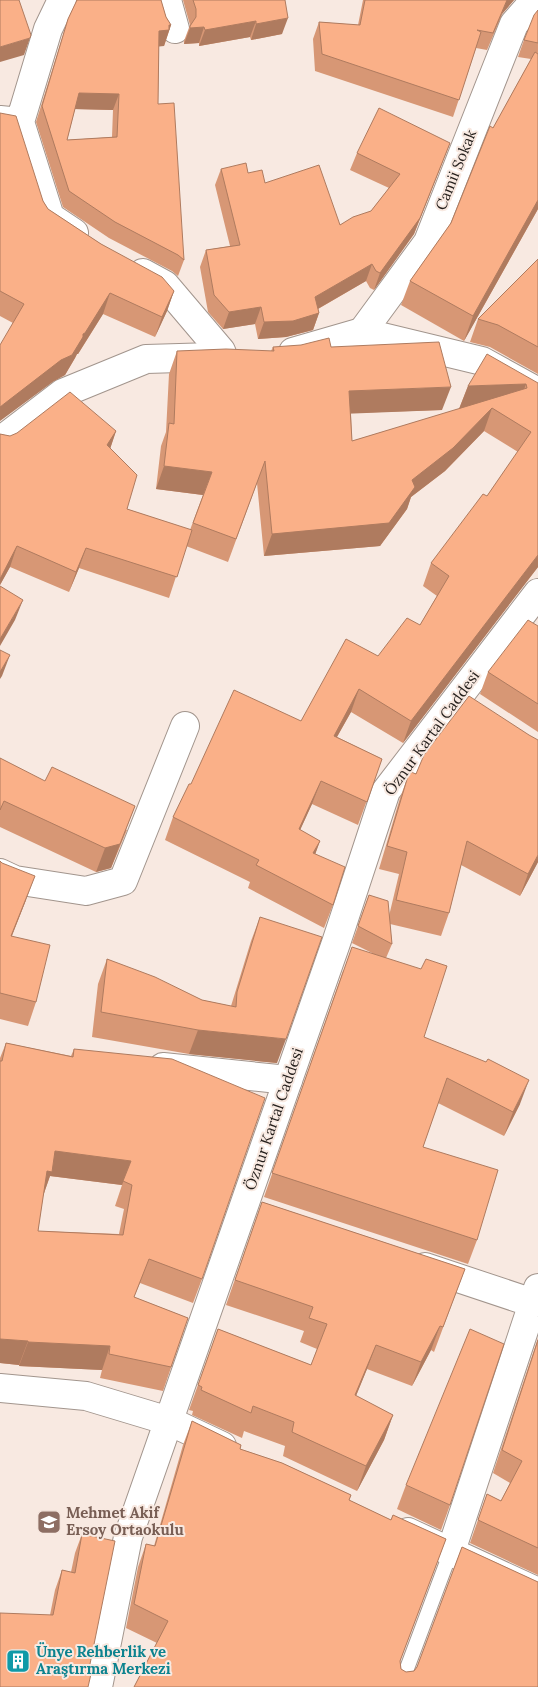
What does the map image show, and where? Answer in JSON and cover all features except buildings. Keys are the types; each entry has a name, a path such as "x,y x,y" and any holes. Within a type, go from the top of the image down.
{"street":[{"path":"62,0 10,121 50,217 94,246"},
{"path":"167,0 175,28"},
{"name":"Camii Sokak","path":"362,332 428,242 514,24 535,0"},
{"path":"125,264 164,285 221,351 223,356"},
{"path":"0,441 63,393 146,359 290,353 362,332 482,361 538,392"},
{"name":"Öznur Kartal Caddesi","path":"98,1687 128,1538 288,1080 386,791 538,593"},
{"path":"458,698 481,714"},
{"path":"0,873 15,880 86,891 123,881 185,726"},
{"path":"141,1064 288,1080"},
{"path":"244,1207 272,1216"},
{"path":"402,1260 536,1296 451,1552"},
{"path":"0,1388 86,1396 169,1421 248,1458"},
{"path":"389,1523 538,1592"}],"lane":[{"path":"400,1687 451,1552"}],"place":[{"name":"Mehmet Akif Ersoy Ortaokulu","path":"49,1522"},
{"name":"Ünye Rehberlik ve Araştırma Merkezi","path":"18,1661"}]}
